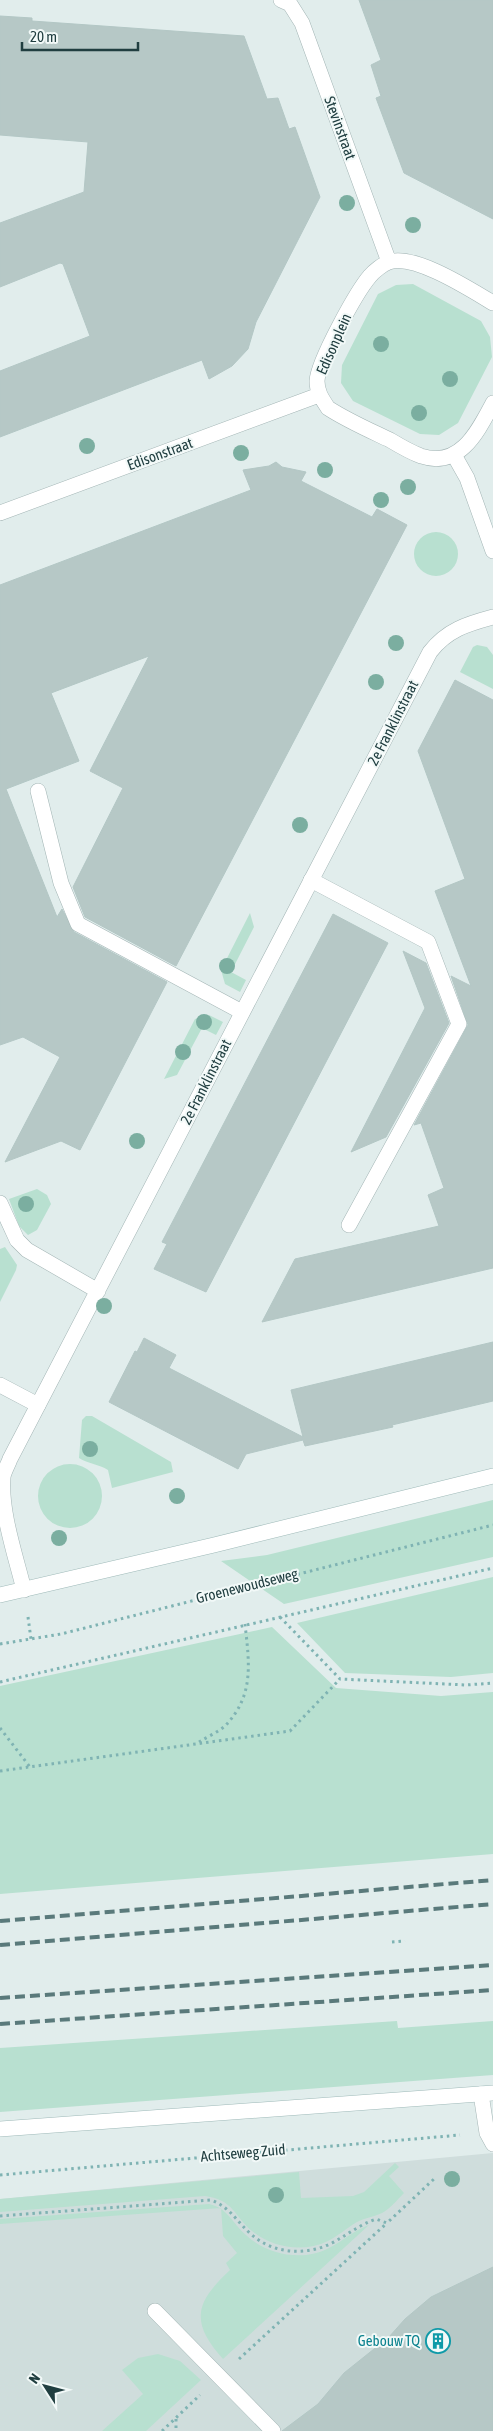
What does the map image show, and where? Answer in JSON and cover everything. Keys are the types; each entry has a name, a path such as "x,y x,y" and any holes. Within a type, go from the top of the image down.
{"street":[{"name":"Stevinstraat","path":"281,0 290,4 302,24 389,262"},
{"path":"389,262 405,261 423,266 493,303"},
{"name":"Edisonplein","path":"389,262 371,274 358,292 322,362 317,380 319,396 328,408 340,416 421,456 439,459 454,455"},
{"name":"Edisonstraat","path":"0,513 319,396"},
{"path":"493,403 479,430 466,447 454,455 467,478 493,551"},
{"name":"2e Franklinstraat","path":"24,1590 8,1526 3,1493 3,1476 38,1405 430,652 448,633 466,624 493,617"},
{"path":"38,791 61,882 78,924 242,1012"},
{"path":"311,880 428,942 459,1024 349,1225"},
{"path":"0,1204 17,1240 27,1250 98,1291"},
{"path":"0,1385 38,1405"},
{"path":"0,1594 24,1590 493,1476"},
{"path":"0,2129 487,2093 490,2138"},
{"path":"155,2311 273,2431"}],"path":[{"name":"Groenewoudseweg","path":"0,1644 61,1634 493,1526"},
{"path":"0,1682 493,1568"},
{"path":"279,1616 340,1678 466,1685 493,1683"},
{"path":"197,1744 225,1726 243,1700 250,1671 245,1624"},
{"path":"0,1771 290,1731 340,1678"},
{"path":"0,1728 30,1767"},
{"path":"392,1942 405,1941"},
{"name":"Achtseweg Zuid","path":"0,2175 490,2138"},
{"path":"162,2431 434,2179"},
{"path":"0,2216 211,2200 227,2209 240,2224 263,2243 275,2248 298,2252 330,2244 357,2227 376,2219 387,2223"},
{"path":"176,2418 176,2431"}],"shaded area":[{"path":"493,2153 493,2431 0,2431 0,2199"}],"green space":[{"path":"413,284 481,321 490,337 492,357 458,423 439,435 420,434 353,401 341,383 342,365 378,294 396,285"},
{"path":"436,532 448,536 454,542 458,554 454,566 448,572 436,576 424,572 418,566 414,554 418,542 424,536"},
{"path":"477,645 487,647 493,655 493,689 460,672 473,647"},
{"path":"250,913 254,927 231,972 246,980 240,992 225,984 221,970"},
{"path":"209,1015 223,1022 216,1035 202,1028 177,1075 164,1079 195,1019"},
{"path":"37,1189 47,1195 51,1204 37,1230 28,1235 19,1226 9,1199"},
{"path":"5,1247 17,1265 0,1302 0,1249"},
{"path":"86,1416 92,1416 171,1462 173,1472 112,1488 108,1470 79,1458 82,1420"},
{"path":"70,1464 82,1466 93,1473 100,1484 102,1496 100,1508 93,1519 82,1526 70,1528 58,1526 47,1519 40,1508 38,1496 40,1484 47,1473 58,1466"},
{"path":"493,1500 493,1557 284,1604 221,1561 267,1555"},
{"path":"493,1577 493,1673 451,1677 345,1673 297,1623"},
{"path":"272,1627 336,1688 441,1696 493,1692 493,1854 0,1894 0,1686"},
{"path":"397,2021 398,2028 493,2021 493,2075 0,2112 0,2048"},
{"path":"395,2163 399,2167 389,2176 404,2193 394,2204 376,2216 357,2222 328,2241 309,2247 288,2247 260,2237 228,2205 215,2198 205,2196 0,2212 0,2199 299,2172 301,2198 353,2196 364,2192"},
{"path":"209,2204 219,2208 0,2224 0,2219"},
{"path":"221,2209 255,2242 275,2252 286,2254 308,2255 319,2252 369,2225 223,2359 212,2346 201,2323 201,2312 204,2302 210,2292 230,2270 226,2263 237,2253 223,2236"},
{"path":"158,2354 180,2361 201,2380 146,2431 102,2431 143,2394 122,2370 138,2358"}],"building":[{"path":"359,0 493,0 493,219 404,173 376,98 381,96 371,65 381,60"},
{"path":"0,16 32,18 32,21 244,36 267,99 278,98 289,129 295,127 320,197 256,322 248,349 232,366 209,379 202,360 0,437 0,371 90,336 63,264 60,263 0,287 0,223 84,192 88,142 0,135"},
{"path":"276,462 282,467 306,472 301,481 372,517 377,509 407,525 176,966 85,917 73,887 123,788 90,771 149,656 51,693 79,761 6,789 57,917 62,909 74,932 167,982 80,1150 61,1141 5,1162 60,1057 23,1037 0,1045 0,585 251,490 243,470 269,466"},
{"path":"455,680 493,700 493,1268 262,1322 295,1259 439,1226 428,1195 444,1188 421,1123 414,1125 468,1025 451,976 471,986 435,891 465,879 418,751"},
{"path":"333,914 388,943 206,1292 154,1269 167,1244 162,1242"},
{"path":"403,951 426,963 449,1023 386,1137 351,1152 425,1008"},
{"path":"144,1338 176,1355 169,1368 303,1437 291,1390 493,1342 493,1401 392,1425 393,1427 305,1446 303,1440 246,1454 238,1469 109,1402 135,1351 137,1352"},
{"name":"Gebouw TQ","path":"493,2267 493,2431 282,2431 318,2404 344,2373 389,2337 405,2319 431,2297"}],"railway":[{"path":"0,1921 493,1880"},
{"path":"0,1945 493,1904"},
{"path":"0,1998 493,1965"},
{"path":"0,2024 493,1990"}],"place":[{"name":"Gebouw TQ","path":"438,2341"}]}
